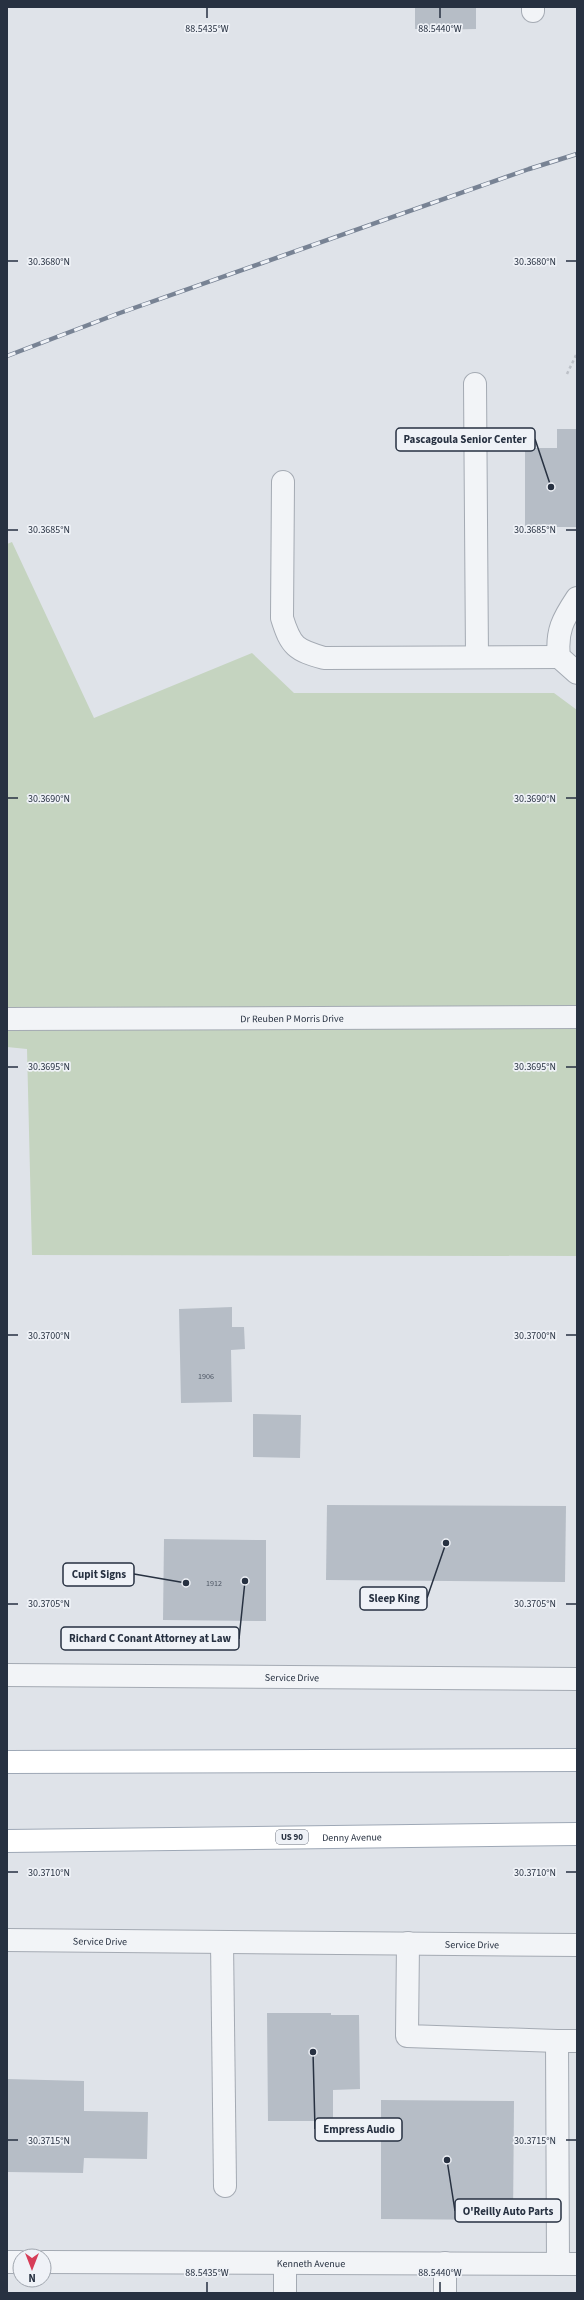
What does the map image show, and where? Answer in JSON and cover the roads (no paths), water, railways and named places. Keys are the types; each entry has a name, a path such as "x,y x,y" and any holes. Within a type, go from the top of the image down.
{"main road":[{"path":"7,1762 577,1760"},
{"name":"Denny Avenue","path":"7,1841 577,1834"}],"street":[{"path":"476,384 477,657"},
{"path":"283,482 282,618 288,638 303,652 324,658 559,657 577,673"},
{"path":"559,657 557,639 565,617 577,598"},
{"name":"Dr Reuben P Morris Drive","path":"7,1019 577,1017"},
{"name":"Service Drive","path":"7,1675 577,1679"},
{"name":"Service Drive","path":"7,1940 577,1945"},
{"path":"222,1942 226,2186"},
{"path":"408,1944 407,2036 567,2041 568,2264"},
{"name":"Kenneth Avenue","path":"52,2262 568,2264"},
{"path":"284,2293 285,2263"},
{"path":"445,2263 445,2293"}],"railway":[{"path":"7,356 117,314 529,169 577,154"}],"place":[{"name":"Pascagoula Senior Center","path":"551,487"},
{"name":"Sleep King","path":"446,1543"},
{"name":"Richard C Conant Attorney at Law","path":"245,1581"},
{"name":"Cupit Signs","path":"186,1583"},
{"name":"Empress Audio","path":"313,2052"},
{"name":"O'Reilly Auto Parts","path":"447,2160"}]}
